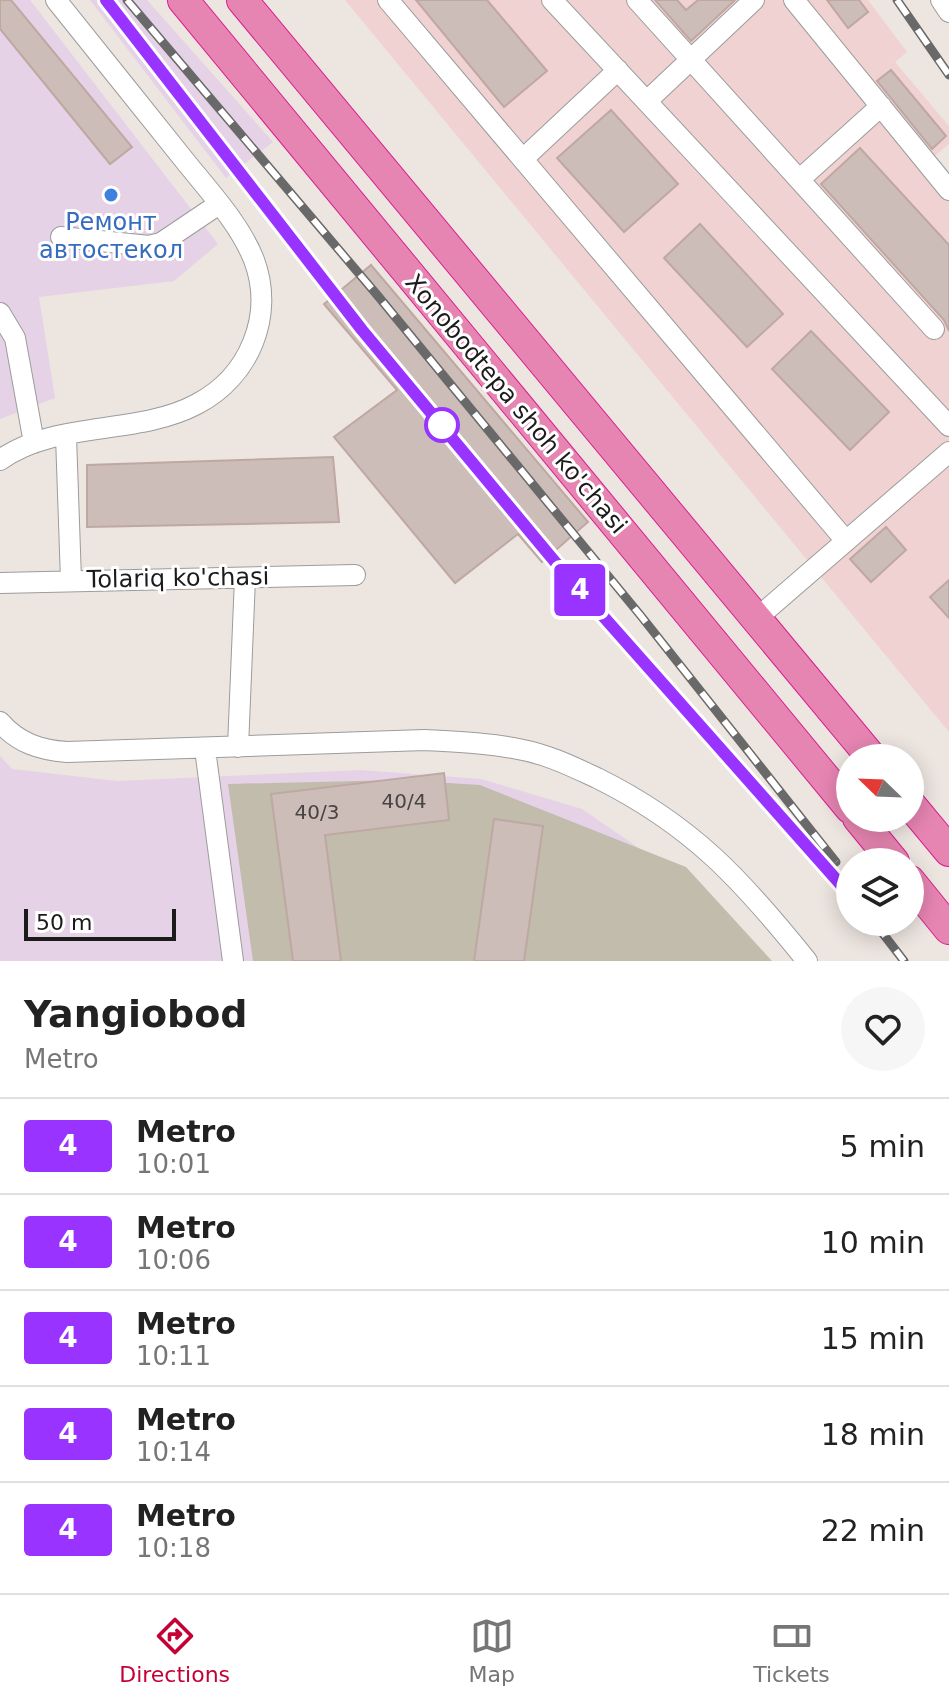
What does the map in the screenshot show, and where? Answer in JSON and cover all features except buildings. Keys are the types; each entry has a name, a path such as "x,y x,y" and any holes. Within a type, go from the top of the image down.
{"highway":[{"name":"Xonobodtepa shoh ko'chasi","path":"183,0 836,791"},
{"name":"Xonobodtepa shoh ko'chasi","path":"242,0 860,744"},
{"path":"924,821 949,851"},
{"path":"869,832 883,848"},
{"path":"924,898 949,929"}],"street":[{"path":"0,460 34,443 185,410 219,389 244,362 261,319 258,275 247,246 219,204 56,0"},
{"path":"388,0 846,541"},
{"path":"637,0 693,58 934,329"},
{"path":"647,101 754,0"},
{"path":"794,0 949,190"},
{"path":"941,0 949,12"},
{"path":"558,2 949,426"},
{"path":"523,159 618,70"},
{"path":"800,179 881,106"},
{"path":"61,237 149,246 161,243 219,204"},
{"path":"0,313 15,338 34,443"},
{"path":"66,436 71,580"},
{"path":"756,619 949,452"},
{"name":"Tolariq ko'chasi","path":"0,583 355,575"},
{"path":"238,747 245,578"},
{"path":"0,722 23,742 54,751 205,749 425,740 522,749 560,761 652,807 689,834 751,892 807,961"},
{"path":"205,749 233,961"}],"shaded area":[{"path":"0,0 30,0 218,244 174,281 39,297 55,398 0,419"},
{"path":"90,0 147,0 273,142 226,178"},
{"path":"345,0 868,0 907,52 895,62 949,126 949,144 931,159 949,179 949,732"},
{"path":"0,756 12,769 117,781 360,770 481,779 582,809 681,877 761,961 0,961"},
{"path":"400,780 480,785 686,867 772,961 253,961 228,784"}],"railway":[{"path":"106,0 325,285 556,563 836,879"},
{"path":"127,0 378,296 641,616 836,862"},
{"path":"897,0 949,75"},
{"path":"885,936 904,961"}],"metro line":[{"name":"4","path":"106,0 289,240 362,330 556,563 836,879"}],"place":[{"name":"Ремонт автостекол","path":"111,195"}]}
